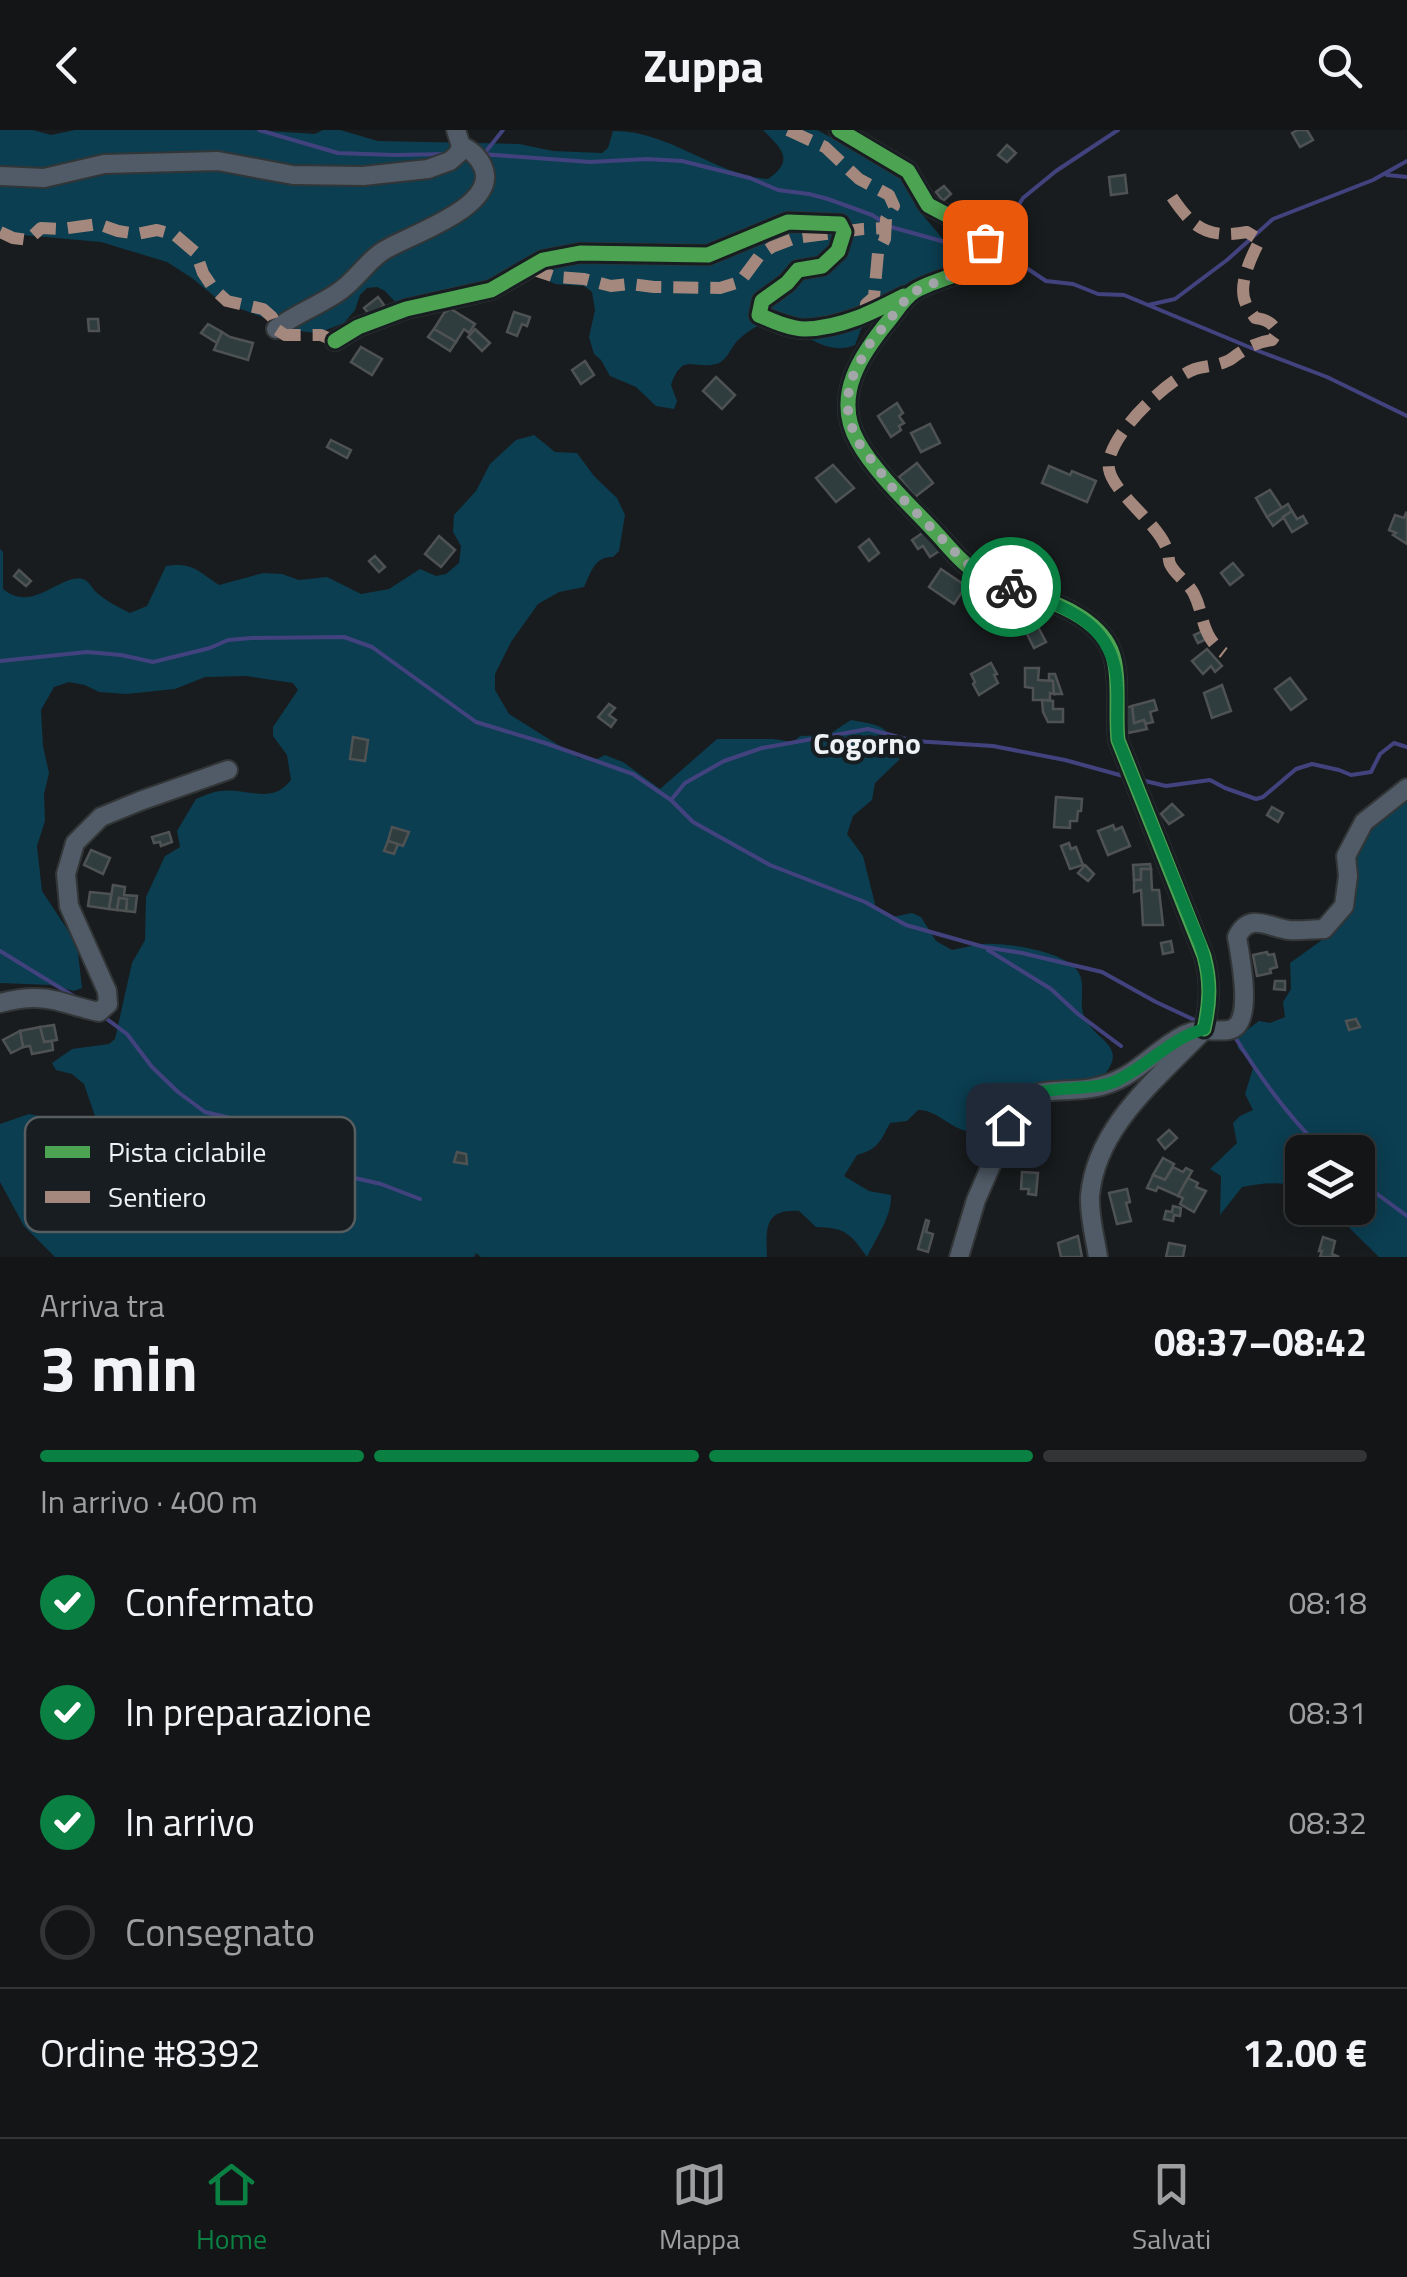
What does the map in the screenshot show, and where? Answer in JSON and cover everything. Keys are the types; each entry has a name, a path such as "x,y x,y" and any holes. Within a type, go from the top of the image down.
{"street":[{"path":"335,341 358,326 406,309 490,290 543,260 580,253 708,254 788,222 840,224 844,232 838,251 822,266 798,270 762,301 759,315 780,324 804,329 852,322 976,265 984,255 985,242 977,230 928,205 908,171 839,130"},
{"path":"0,176 44,178 104,164 218,161 293,174 363,176 428,169 450,161 458,154 458,138"},
{"path":"276,329 294,315 338,293 378,254 442,222 482,192 486,178 483,165 458,138"},
{"path":"911,293 868,346 850,382 847,405 858,442 894,490 982,577 1084,618 1111,649 1117,684 1118,740 1210,978 1210,1004 1204,1029 1126,1112 1101,1148 1090,1200 1098,1257"},
{"path":"0,1002 57,1000 99,1012 108,1004 108,991 69,906 66,874 75,843 101,817 228,770"},
{"path":"959,1257 982,1184 1018,1103 1026,1096 1048,1090 1088,1089 1112,1083 1186,1034 1238,1026 1242,1021 1243,977 1237,937 1242,927 1258,922 1292,930 1324,929 1344,906 1346,856 1364,822 1407,788"}],"shaded area":[{"path":"0,130 33,130 51,135 75,130 315,134 340,130 378,141 519,144 553,151 602,153 608,148 613,131 653,138 729,170 768,179 781,166 783,154 763,130 817,130 889,168 907,184 916,207 953,251 953,259 899,291 861,329 855,345 832,348 764,323 740,338 720,363 684,365 671,385 677,401 674,409 656,406 636,387 610,376 594,354 589,337 595,310 592,292 584,286 555,284 522,268 492,282 398,305 385,291 367,288 344,323 318,333 299,331 220,301 167,262 101,242 0,233"},
{"path":"534,435 555,452 577,453 617,498 625,515 619,551 598,562 584,587 559,592 538,604 511,642 495,674 495,690 509,714 579,758 597,759 605,755 623,762 660,789 717,739 793,742 800,736 828,735 851,720 882,728 901,752 899,760 875,783 872,800 853,816 847,834 863,856 876,908 893,917 912,913 921,917 936,941 952,950 981,944 1012,946 1037,950 1070,964 1081,981 1084,1016 1112,1051 1109,1068 1101,1079 1052,1082 1017,1092 994,1124 985,1130 966,1131 918,1110 907,1121 890,1123 878,1144 857,1155 844,1176 869,1191 891,1195 886,1219 867,1257 846,1233 816,1227 799,1211 788,1211 770,1222 767,1257 481,1257 476,1253 474,1257 55,1257 30,1232 355,1232 355,1117 95,1117 84,1084 72,1074 56,1070 52,1063 72,1049 109,1044 115,1039 132,963 145,940 146,897 165,856 180,847 177,831 196,799 230,790 267,794 291,780 287,755 273,736 273,727 298,690 293,683 246,676 205,677 175,689 126,694 99,692 69,682 54,687 41,710 49,773 44,794 45,821 37,846 42,891 77,944 82,988 74,991 51,985 0,983 0,549 3,589 15,596 37,595 67,581 85,580 104,598 130,613 147,606 166,566 175,565 194,569 219,585 263,573 299,580 327,577 361,594 389,589 420,569 436,576 446,574 459,563 461,546 453,532 454,515 476,491 490,464 516,440"},
{"path":"1407,797 1407,1257 1379,1257 1346,1225 1375,1225 1375,1135 1285,1135 1285,1185 1242,1187 1220,1215 1221,1176 1210,1169 1237,1143 1233,1123 1253,1110 1245,1094 1254,1065 1238,1048 1236,1038 1259,1021 1270,1023 1285,1017 1283,1002 1291,989 1290,963 1329,935 1361,834"},
{"path":"29,1114 39,1116 25,1117 25,1227 0,1182 0,1124"}],"building":[{"path":"1307,130 1313,140 1300,147 1292,133"},
{"path":"1007,145 1016,153 1007,162 998,155"},
{"path":"1125,175 1127,193 1111,195 1109,177"},
{"path":"944,186 951,194 943,201 936,192"},
{"path":"378,297 384,305 378,310 383,314 375,321 364,308"},
{"path":"451,309 475,324 469,333 464,329 456,342 434,329"},
{"path":"514,312 530,317 517,336 507,332"},
{"path":"88,319 98,319 99,331 89,331"},
{"path":"208,324 222,332 217,343 201,333"},
{"path":"434,329 456,342 450,351 428,337"},
{"path":"475,329 490,343 482,351 468,337"},
{"path":"222,332 253,343 248,360 214,350"},
{"path":"361,347 382,359 372,375 351,362"},
{"path":"585,361 594,375 581,384 572,370"},
{"path":"716,377 735,395 722,409 703,391"},
{"path":"897,403 904,423 891,437 878,416"},
{"path":"930,424 940,443 921,452 911,433"},
{"path":"331,440 351,450 347,458 327,447"},
{"path":"917,463 933,483 915,497 899,477"},
{"path":"833,465 854,488 836,502 816,478"},
{"path":"1049,466 1096,481 1087,502 1042,483"},
{"path":"1270,490 1282,508 1267,517 1256,498"},
{"path":"1288,504 1292,511 1273,526 1267,517"},
{"path":"1292,511 1297,519 1303,516 1307,523 1292,532 1283,517"},
{"path":"1406,513 1407,544 1389,530 1395,515 1404,518"},
{"path":"927,530 941,550 930,557 923,546 918,549 912,540"},
{"path":"439,536 455,550 441,567 425,554"},
{"path":"869,539 879,553 869,561 859,547"},
{"path":"375,556 385,567 379,572 369,561"},
{"path":"1233,563 1243,575 1230,585 1221,573"},
{"path":"941,569 966,586 954,604 929,587"},
{"path":"19,570 31,581 26,586 14,576"},
{"path":"1038,627 1046,642 1034,648 1027,634"},
{"path":"1203,631 1207,639 1198,643 1194,635"},
{"path":"1207,649 1222,666 1215,672 1211,666 1203,674 1192,661"},
{"path":"991,663 998,683 979,695 971,674"},
{"path":"1025,668 1039,668 1038,680 1053,681 1054,694 1050,693 1050,700 1033,700 1033,688 1025,687"},
{"path":"1049,674 1055,674 1062,694 1054,694"},
{"path":"1290,678 1306,699 1291,710 1275,689"},
{"path":"1222,685 1231,711 1212,718 1204,693"},
{"path":"1042,700 1053,701 1053,709 1063,709 1063,722 1048,722"},
{"path":"1154,700 1157,710 1150,712 1153,722 1134,723 1132,706"},
{"path":"609,704 615,708 609,715 616,720 611,727 598,717"},
{"path":"1132,706 1134,723 1144,720 1147,729 1128,733 1121,709"},
{"path":"353,737 368,740 365,761 350,759"},
{"path":"1056,797 1082,799 1077,821 1070,821 1070,828 1054,827"},
{"path":"1172,804 1183,815 1169,824 1161,814"},
{"path":"1272,807 1283,813 1278,822 1267,815"},
{"path":"1113,825 1115,830 1122,827 1130,846 1108,855 1098,831"},
{"path":"392,827 409,832 403,846 388,841"},
{"path":"169,832 172,842 161,846 160,842 154,843 152,837"},
{"path":"388,841 398,844 394,854 384,851"},
{"path":"1069,843 1071,849 1076,847 1083,865 1070,869 1061,846"},
{"path":"91,850 110,858 103,874 84,865"},
{"path":"1150,864 1151,869 1141,869 1141,880 1134,880 1133,865"},
{"path":"1085,865 1094,874 1088,881 1078,873"},
{"path":"1141,869 1151,869 1152,890 1159,890 1163,925 1143,925 1141,890 1134,892 1134,880 1141,880"},
{"path":"113,885 125,887 124,895 137,896 135,912 126,911 127,899 119,898 117,910 109,909"},
{"path":"90,892 111,894 109,909 88,906"},
{"path":"119,898 127,899 126,911 117,910"},
{"path":"1171,941 1173,952 1163,954 1161,943"},
{"path":"1274,954 1277,967 1270,969 1271,973 1257,976 1253,955"},
{"path":"1275,981 1285,981 1285,990 1274,989"},
{"path":"1356,1019 1360,1027 1349,1030 1346,1021"},
{"path":"54,1025 57,1040 44,1042 40,1027"},
{"path":"40,1027 44,1042 52,1041 53,1050 32,1054 30,1046 23,1047 20,1031"},
{"path":"20,1031 23,1047 11,1053 3,1040"},
{"path":"1169,1130 1177,1138 1165,1149 1158,1140"},
{"path":"457,1152 466,1154 467,1164 454,1162"},
{"path":"1163,1158 1174,1164 1165,1180 1153,1175"},
{"path":"1173,1167 1192,1171 1178,1196 1158,1187 1156,1191 1147,1188 1153,1175 1165,1180"},
{"path":"1022,1172 1038,1173 1036,1195 1021,1189"},
{"path":"1188,1178 1206,1191 1194,1212 1180,1204 1183,1198 1178,1196"},
{"path":"1127,1189 1131,1221 1117,1224 1109,1193"},
{"path":"1173,1206 1181,1208 1180,1216 1174,1215 1173,1221 1164,1219 1166,1211 1172,1212"},
{"path":"926,1220 926,1232 933,1234 928,1252 918,1249"},
{"path":"1078,1236 1082,1257 1061,1257 1058,1243"},
{"path":"1323,1237 1335,1241 1332,1254 1339,1257 1320,1257"},
{"path":"1169,1243 1185,1246 1183,1257 1166,1257"}],"waterway":[{"path":"259,130 338,153 447,154"},
{"path":"484,154 503,130"},
{"path":"984,232 999,217 1016,209 1023,198 1056,171 1118,130"},
{"path":"481,154 590,162 682,161 750,178 778,190 828,199 872,215 891,227 981,252"},
{"path":"1148,305 1175,299 1273,219 1373,180 1407,161"},
{"path":"1387,175 1407,177"},
{"path":"990,254 1046,281 1073,284 1098,294 1124,295 1327,377 1407,416"},
{"path":"0,661 87,652 153,662 228,640 344,637 372,647 476,722 633,774 671,800 693,822 770,865 865,902 906,925 984,947 1102,972 1201,1023"},
{"path":"671,800 685,783 724,761 762,748 868,729 914,741 993,746 1127,777"},
{"path":"1141,780 1166,786 1210,780 1256,799 1296,769 1312,764 1351,775 1371,772 1380,754 1394,743 1407,747"},
{"path":"988,950 1051,989 1121,1046"},
{"path":"0,951 75,997"},
{"path":"104,1017 127,1034 152,1067 178,1092 205,1112 226,1117"},
{"path":"1233,1034 1275,1096 1309,1135"},
{"path":"355,1178 420,1199"},
{"path":"1375,1192 1407,1216"}],"marked path":[{"path":"788,130 825,147 859,179 889,195 894,206 886,219 874,297 866,304 865,315"},
{"path":"1172,197 1202,229 1221,234 1247,232 1260,240 1246,272 1244,297 1255,318 1269,322 1277,333 1272,340 1258,343 1227,361 1195,369 1169,384 1127,426 1110,456 1109,469 1118,488 1162,539 1172,568 1194,594 1207,632 1224,653"},
{"path":"0,232 28,240 41,228 98,224 137,234 157,230 175,235 196,253 203,273 227,301 263,309 285,335 321,335 335,341"},
{"path":"528,268 555,277 611,286 720,288 740,282 760,255 795,238 886,228"}],"cycle path":[{"path":"839,130 908,171 928,205 977,231 985,247 978,264 911,294 879,332 853,376 848,408 851,425 865,454 884,478 970,568 987,579 1079,616 1092,625 1111,650 1117,682 1118,740 1204,956 1209,992 1204,1029"},
{"path":"335,341 358,327 406,309 491,290 543,260 580,253 708,255 788,222 840,224 844,232 838,251 822,266 798,270 762,301 759,315 793,328 819,328 857,318 904,296"}],"way so far":[{"path":"985,242 984,255 976,265 911,293 868,346 850,382 847,405 858,442 894,490 982,577 1011,587"}],"district":[{"name":"Cogorno","path":"867,743"}],"route":[{"path":"1008,1125 1018,1103 1026,1096 1112,1083 1143,1066 1186,1034 1204,1029 1210,1004 1210,978 1200,944 1118,740 1117,684 1111,649 1084,618 1011,587"}]}
